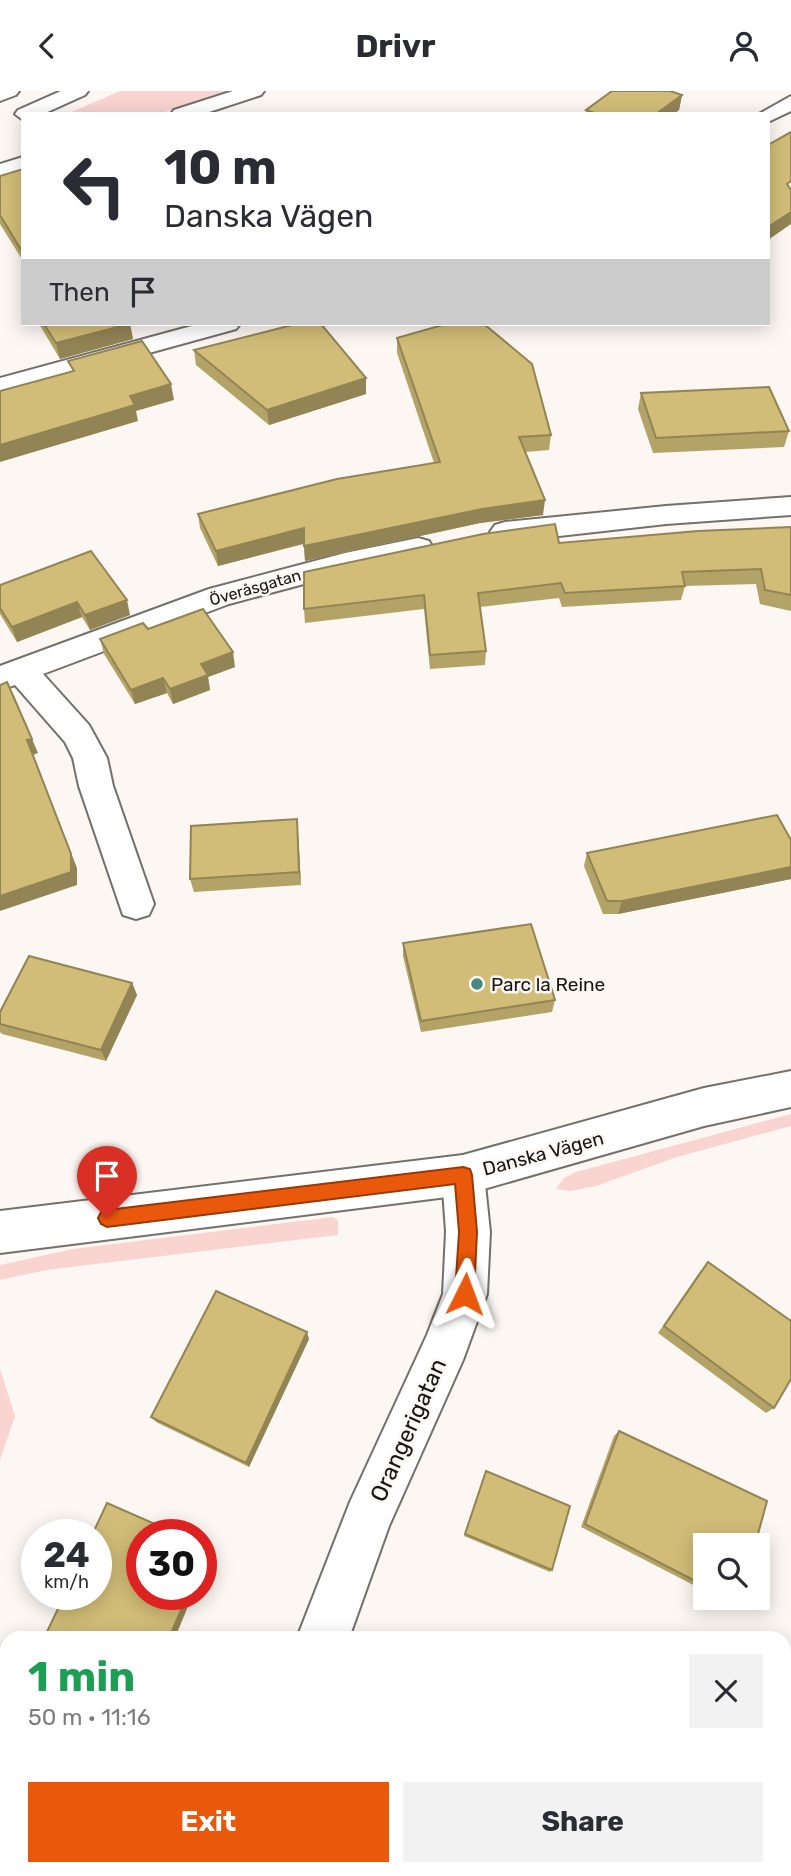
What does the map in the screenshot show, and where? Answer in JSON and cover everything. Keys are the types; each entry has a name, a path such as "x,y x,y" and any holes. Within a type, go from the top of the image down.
{"main road":[{"path":"0,95 9,91"},
{"path":"29,112 78,91"},
{"path":"187,112 254,91"},
{"path":"770,115 791,102"},
{"path":"0,171 21,165"},
{"path":"0,386 220,326"},
{"path":"481,536 580,523 791,506"},
{"name":"Överåsgatan","path":"136,904 96,786 90,758 77,734 10,674 220,596 345,563 440,544"},
{"name":"Danska Vägen","path":"0,1232 463,1175 704,1107 791,1089"},
{"name":"Orangerigatan","path":"326,1631 368,1519 447,1344 465,1294 468,1232 463,1175"}],"shaded area":[{"path":"120,91 233,91 165,112 72,112"},
{"path":"791,1114 791,1126 677,1157 596,1186 571,1191 556,1189 564,1178 576,1172"},
{"path":"333,1217 338,1221 338,1235 46,1270 0,1280 0,1265 73,1249"},
{"path":"0,1369 15,1416 0,1460"}],"building":[{"path":"612,91 670,91 682,95 659,112 586,110"},
{"path":"791,132 791,181 787,184 791,190 791,212 770,226 770,144"},
{"path":"21,170 21,250 0,215 0,176"},
{"path":"45,326 121,326 56,343"},
{"path":"288,326 323,326 366,378 267,410 194,350"},
{"path":"439,326 486,326 532,364 551,435 519,437 545,500 482,509 304,546 304,528 216,551 198,514 337,479 440,462 397,338"},
{"path":"142,341 171,384 130,396 135,405 0,445 0,391 74,371 68,361"},
{"path":"769,387 789,431 656,438 641,393"},
{"path":"555,524 559,543 698,531 791,527 791,595 765,590 761,569 682,572 685,586 565,593 561,583 478,593 486,651 430,655 424,595 304,609 304,572 483,534"},
{"path":"91,551 127,600 85,615 77,602 12,627 0,608 0,585"},
{"path":"203,609 233,652 201,664 208,675 170,689 163,678 131,690 100,639 143,623 148,629"},
{"path":"7,682 32,739 27,740 71,854 71,872 0,896 0,685"},
{"path":"777,815 791,840 791,867 622,901 607,901 587,853"},
{"path":"297,819 299,872 190,879 191,826"},
{"name":"Parc la Reine","path":"531,924 555,1000 421,1021 403,943"},
{"path":"29,956 132,983 101,1050 0,1024 0,1012"},
{"path":"708,1262 791,1321 791,1379 774,1408 664,1326"},
{"path":"216,1291 307,1332 246,1463 151,1417"},
{"path":"619,1431 767,1501 758,1533 693,1533 693,1580 585,1524"},
{"path":"486,1471 570,1506 552,1570 465,1534"},
{"path":"107,1503 144,1519 126,1519 126,1610 181,1610 172,1631 47,1631 57,1610 112,1610 112,1519 100,1519"}],"place":[{"name":"Parc la Reine","path":"477,984"}],"route":[{"path":"107,1218 463,1175 468,1232 465,1294"}]}
